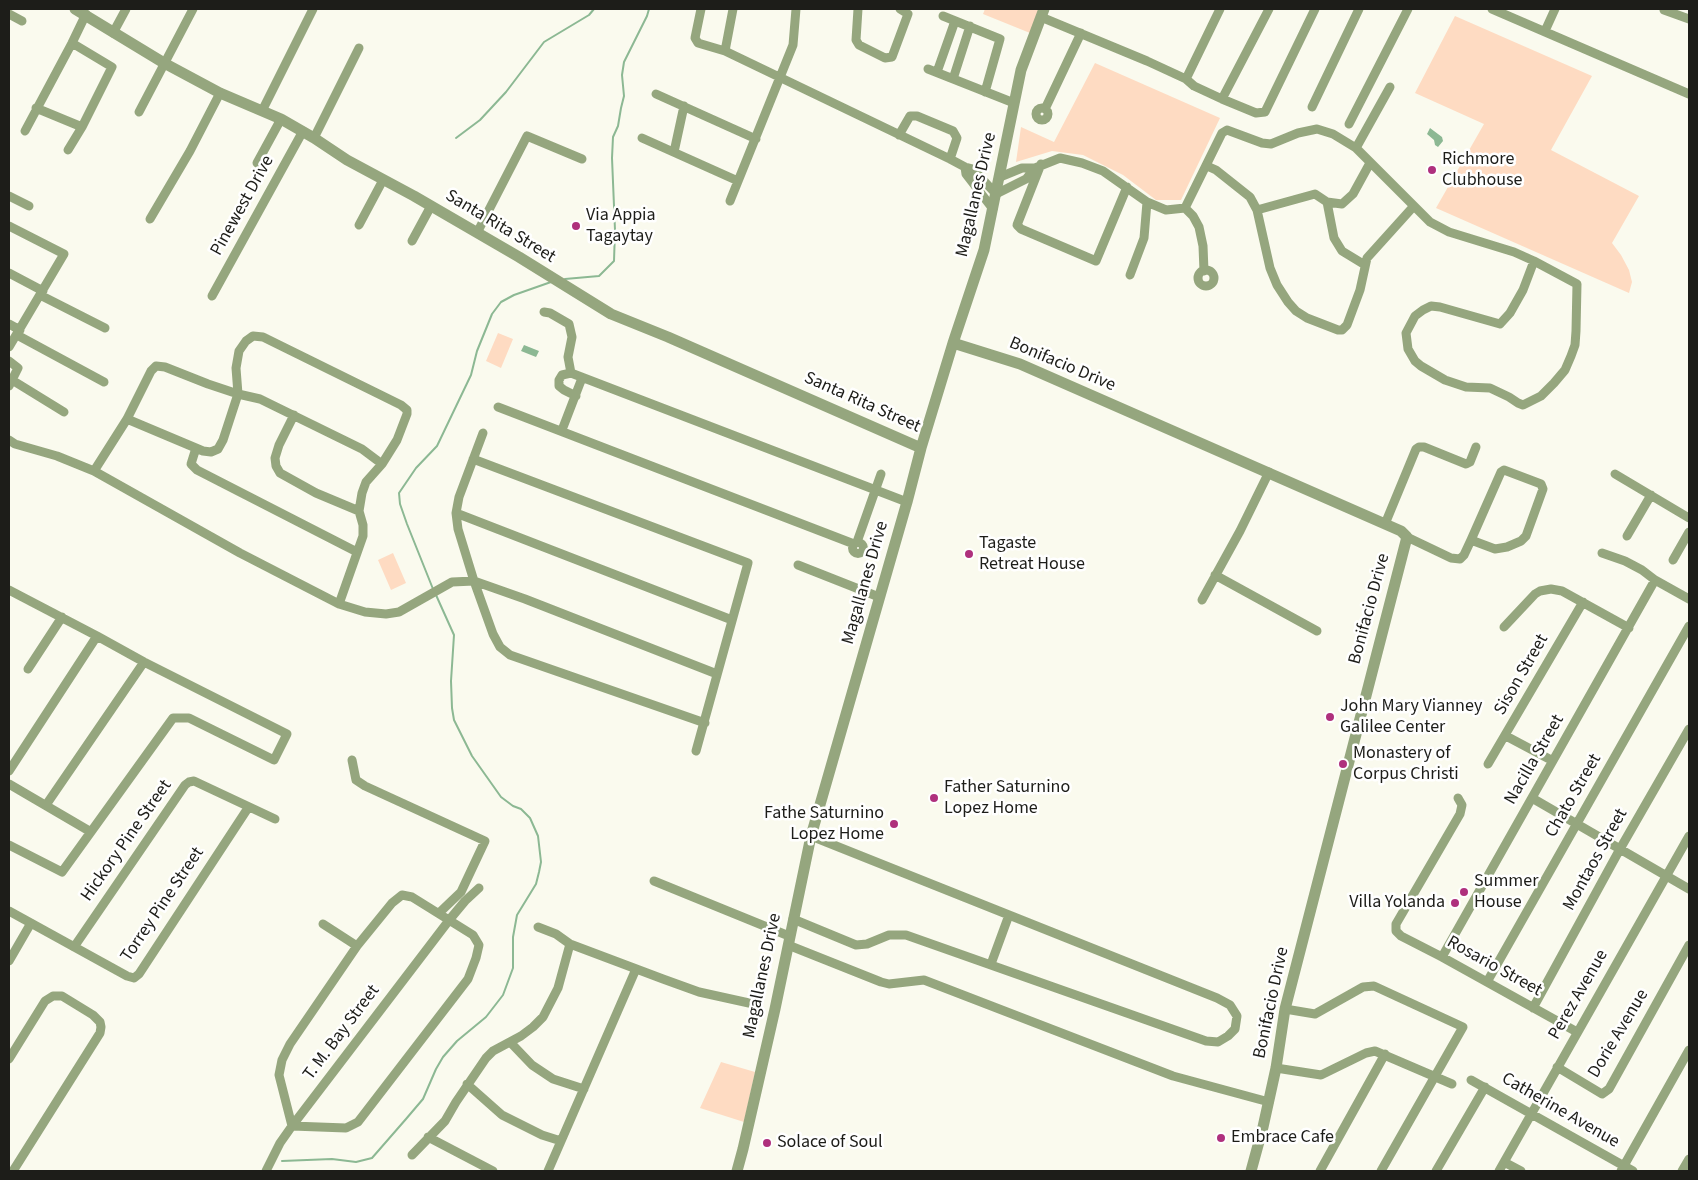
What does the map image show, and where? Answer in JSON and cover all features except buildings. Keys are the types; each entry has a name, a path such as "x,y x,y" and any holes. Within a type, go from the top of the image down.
{"street":[{"path":"113,32 126,9"},
{"path":"139,112 193,9"},
{"path":"262,111 312,9"},
{"path":"701,9 695,38 698,43 725,51 965,167 973,169 996,194 1026,179 1038,166"},
{"path":"725,51 733,9"},
{"path":"730,200 793,45 796,9"},
{"path":"858,9 856,40 859,46 885,58 892,57 908,14 900,9"},
{"path":"1186,79 1220,9"},
{"path":"1222,99 1269,9"},
{"path":"1042,13 1081,33 1186,79 1194,86 1256,113 1265,112 1315,9"},
{"path":"1312,108 1359,9"},
{"path":"1349,124 1408,9"},
{"path":"1492,9 1506,12 1689,94"},
{"path":"1545,31 1554,9"},
{"path":"1664,10 1689,20"},
{"path":"25,131 72,43 81,12"},
{"name":"Santa Rita Street","path":"81,12 164,64 220,93 281,119 303,131 347,160 477,233 611,314 668,337 921,448"},
{"name":"Magallanes Drive","path":"736,1171 743,1149 766,1007 788,941 811,836 921,448 984,250 1021,70 1042,13"},
{"path":"9,14 22,21"},
{"path":"943,16 1000,39 985,92"},
{"path":"937,72 955,20"},
{"path":"953,79 970,26"},
{"path":"1045,109 1081,33"},
{"path":"68,150 82,127 112,67 72,43"},
{"path":"314,138 358,48"},
{"path":"928,68 1014,104"},
{"path":"1356,148 1390,87"},
{"path":"150,218 190,151 220,93"},
{"path":"656,94 756,138"},
{"path":"674,152 684,106"},
{"path":"36,108 82,127"},
{"path":"899,135 910,116 918,116 953,131 957,138 950,159"},
{"path":"257,163 281,119"},
{"path":"1185,208 1222,133 1227,130 1262,143 1271,144 1298,133 1317,129 1333,134 1356,148 1424,218 1442,229 1499,246 1534,261 1577,284 1575,345 1565,370 1541,396 1523,405 1490,388 1466,387 1445,380 1421,366 1415,361 1408,349 1406,332 1414,316 1431,306 1500,324 1510,313 1523,290 1534,261"},
{"name":"Pinewest Drive","path":"212,296 303,131"},
{"path":"477,233 526,136 582,159"},
{"path":"642,138 738,181"},
{"path":"1000,177 1022,168 1038,166 1060,158 1082,163 1103,171 1147,202 1166,210 1185,208"},
{"path":"1257,210 1315,194 1327,202 1342,204 1349,199 1370,163"},
{"path":"1038,166 1017,225 1021,229 1096,261 1127,187"},
{"path":"1207,166 1216,170 1250,197 1257,210 1270,268 1277,285 1288,302 1296,311 1307,318 1336,330 1344,328 1360,290 1367,258 1413,207"},
{"path":"965,167 966,174 993,209"},
{"path":"359,225 383,180"},
{"path":"9,196 28,206"},
{"path":"1130,275 1144,238 1147,202"},
{"path":"1327,202 1334,238 1342,251 1365,266"},
{"path":"412,241 430,206"},
{"path":"1185,208 1199,226 1203,246 1204,270"},
{"path":"9,226 64,254 9,348"},
{"path":"9,273 105,328"},
{"path":"544,312 550,313 569,324 572,337 568,357 571,373"},
{"path":"9,324 18,333 104,382"},
{"path":"127,420 202,451 211,452 218,449 223,440 238,394 236,368 239,351 246,341 253,336 263,337 401,404 407,410 407,414 397,440 382,464 366,482 362,493 359,511 364,536 339,604"},
{"name":"Bonifacio Drive","path":"953,343 1020,364 1402,531 1407,537 1285,1009 1269,1102 1251,1171"},
{"path":"9,361 18,368 10,383 64,412"},
{"path":"94,471 127,420 151,371 156,366 165,367 238,394 260,399 362,449 382,464"},
{"path":"576,396 559,386 559,380 562,375 571,373 907,502"},
{"path":"562,430 582,378"},
{"path":"498,407 855,543 880,474"},
{"path":"294,415 279,445 275,458 276,466 280,473 316,493 359,511"},
{"path":"484,433 459,497 456,513 458,529 474,581 493,634 500,647 510,655 705,723"},
{"path":"9,440 15,444 57,456 94,471 240,553 339,604 365,612 386,614 398,612 452,582 474,581 534,602 717,674"},
{"path":"1386,524 1416,449 1419,446 1466,464 1470,462 1476,447"},
{"path":"196,448 192,464 197,470 357,552"},
{"path":"473,459 748,563 696,751"},
{"path":"1407,537 1452,558 1460,559 1464,555 1501,472 1504,470 1541,484 1542,489 1526,536 1521,541 1495,550 1471,540"},
{"path":"1202,600 1240,531 1269,472"},
{"path":"1615,474 1689,518"},
{"path":"1628,536 1651,495"},
{"path":"456,513 732,620"},
{"path":"1673,560 1689,532"},
{"path":"1602,553 1634,566 1689,599"},
{"path":"798,565 879,597"},
{"path":"1215,575 1317,631"},
{"name":"Nacilla Street","path":"1442,957 1655,580"},
{"path":"1504,627 1540,591 1551,589 1562,591 1629,628"},
{"path":"9,590 144,662 287,734 274,760 189,718 173,718 62,872 9,846"},
{"name":"Sison Street","path":"1488,764 1583,602"},
{"path":"28,669 62,617"},
{"name":"Chato Street","path":"1487,982 1689,626"},
{"path":"9,771 97,636"},
{"path":"46,805 144,662"},
{"name":"Montaos Street","path":"1533,1008 1620,849 1689,729"},
{"path":"1506,736 1553,762"},
{"path":"352,760 356,780 485,841 461,892 439,913"},
{"name":"Hickory Pine Street","path":"74,947 185,785 189,782 194,782 275,819"},
{"path":"9,784 91,832"},
{"name":"Rosario Street","path":"1458,798 1462,804 1460,814 1396,924 1396,931 1401,936 1577,1032"},
{"path":"1532,798 1689,889"},
{"name":"Torrey Pine Street","path":"9,911 126,976 134,978 248,808"},
{"path":"793,919 856,944 867,944 889,935 906,935 1206,1041 1218,1042 1235,1029 1237,1016 1230,1005 1217,998 811,836"},
{"name":"Perez Avenue","path":"1499,1171 1689,836"},
{"path":"654,880 880,982 890,984 924,980 1173,1076 1269,1102"},
{"name":"T. M. Bay Street","path":"266,1171 292,1126 450,919 479,888"},
{"path":"402,895 412,897 439,913 473,935 479,946 468,979 358,1122 346,1128 292,1126 279,1075 282,1060 290,1044 357,946 392,903 402,895"},
{"path":"991,964 1009,915"},
{"path":"9,961 31,923"},
{"path":"323,924 357,946"},
{"path":"538,927 556,934 570,944 699,992 766,1007"},
{"path":"412,1155 445,1121 467,1084 493,1050 510,1042 533,1027 543,1017 558,988 570,944"},
{"name":"Dorie Avenue","path":"1557,1067 1602,1094 1609,1089 1685,962 1689,945"},
{"path":"548,1171 636,969"},
{"path":"1285,1009 1315,1014 1363,987 1374,986 1464,1027 1381,1171"},
{"path":"9,1060 45,1001 53,996 62,996 93,1015 102,1027 13,1171"},
{"path":"510,1042 532,1066 553,1079 584,1089"},
{"path":"1623,1169 1689,1050"},
{"path":"1276,1068 1321,1075 1366,1053 1376,1051 1452,1084"},
{"path":"1320,1171 1385,1054"},
{"name":"Catherine Avenue","path":"1471,1080 1623,1169 1633,1171"},
{"path":"467,1084 502,1115 542,1135 562,1141"},
{"path":"1436,1171 1485,1088"},
{"path":"428,1138 493,1171"},
{"path":"1682,1171 1689,1159"},
{"path":"1504,1162 1521,1171"}],"shaded area":[{"path":"985,9 1039,9 1030,33 983,14"},
{"path":"1455,16 1592,76 1551,150 1639,196 1612,243 1629,270 1632,282 1629,293 1436,208 1484,124 1415,93"},
{"path":"1095,63 1220,118 1181,200 1156,200 1123,175 1083,155 1052,151 1016,162 1021,127 1054,142"},
{"path":"1430,128 1442,137 1443,141 1438,147 1427,134"},
{"path":"498,333 513,339 501,368 486,361"},
{"path":"524,345 539,351 536,357 521,351"},
{"path":"393,553 406,583 391,590 378,560"},
{"path":"721,1062 755,1072 744,1122 700,1108"}],"waterway":[{"path":"456,138 480,120 506,92 544,42 589,15 594,9"},
{"path":"565,279 599,276 614,261 613,137 618,126 624,96 622,75 624,62 649,9"},
{"path":"433,589 407,524 400,504 399,493 416,468 437,446 471,375 477,351 492,314 501,302 514,295 551,282"},
{"path":"282,1161 332,1159 356,1162 372,1158 423,1099 443,1057 457,1041 486,1017 503,995 513,968 513,937 517,915 536,884 541,862 538,836 530,818 521,809 513,806 501,797 472,756 454,720 451,681 454,635 436,595"}],"place":[{"name":"Richmore Clubhouse","path":"1432,170"},
{"name":"Via Appia Tagaytay","path":"576,226"},
{"name":"Tagaste Retreat House","path":"969,554"},
{"name":"John Mary Vianney Galilee Center","path":"1330,717"},
{"name":"Monastery of Corpus Christi","path":"1343,764"},
{"name":"Father Saturnino Lopez Home","path":"934,798"},
{"name":"Fathe Saturnino Lopez Home","path":"894,824"},
{"name":"Summer House","path":"1464,892"},
{"name":"Villa Yolanda","path":"1455,903"},
{"name":"Embrace Cafe","path":"1221,1138"},
{"name":"Solace of Soul","path":"767,1143"}]}
